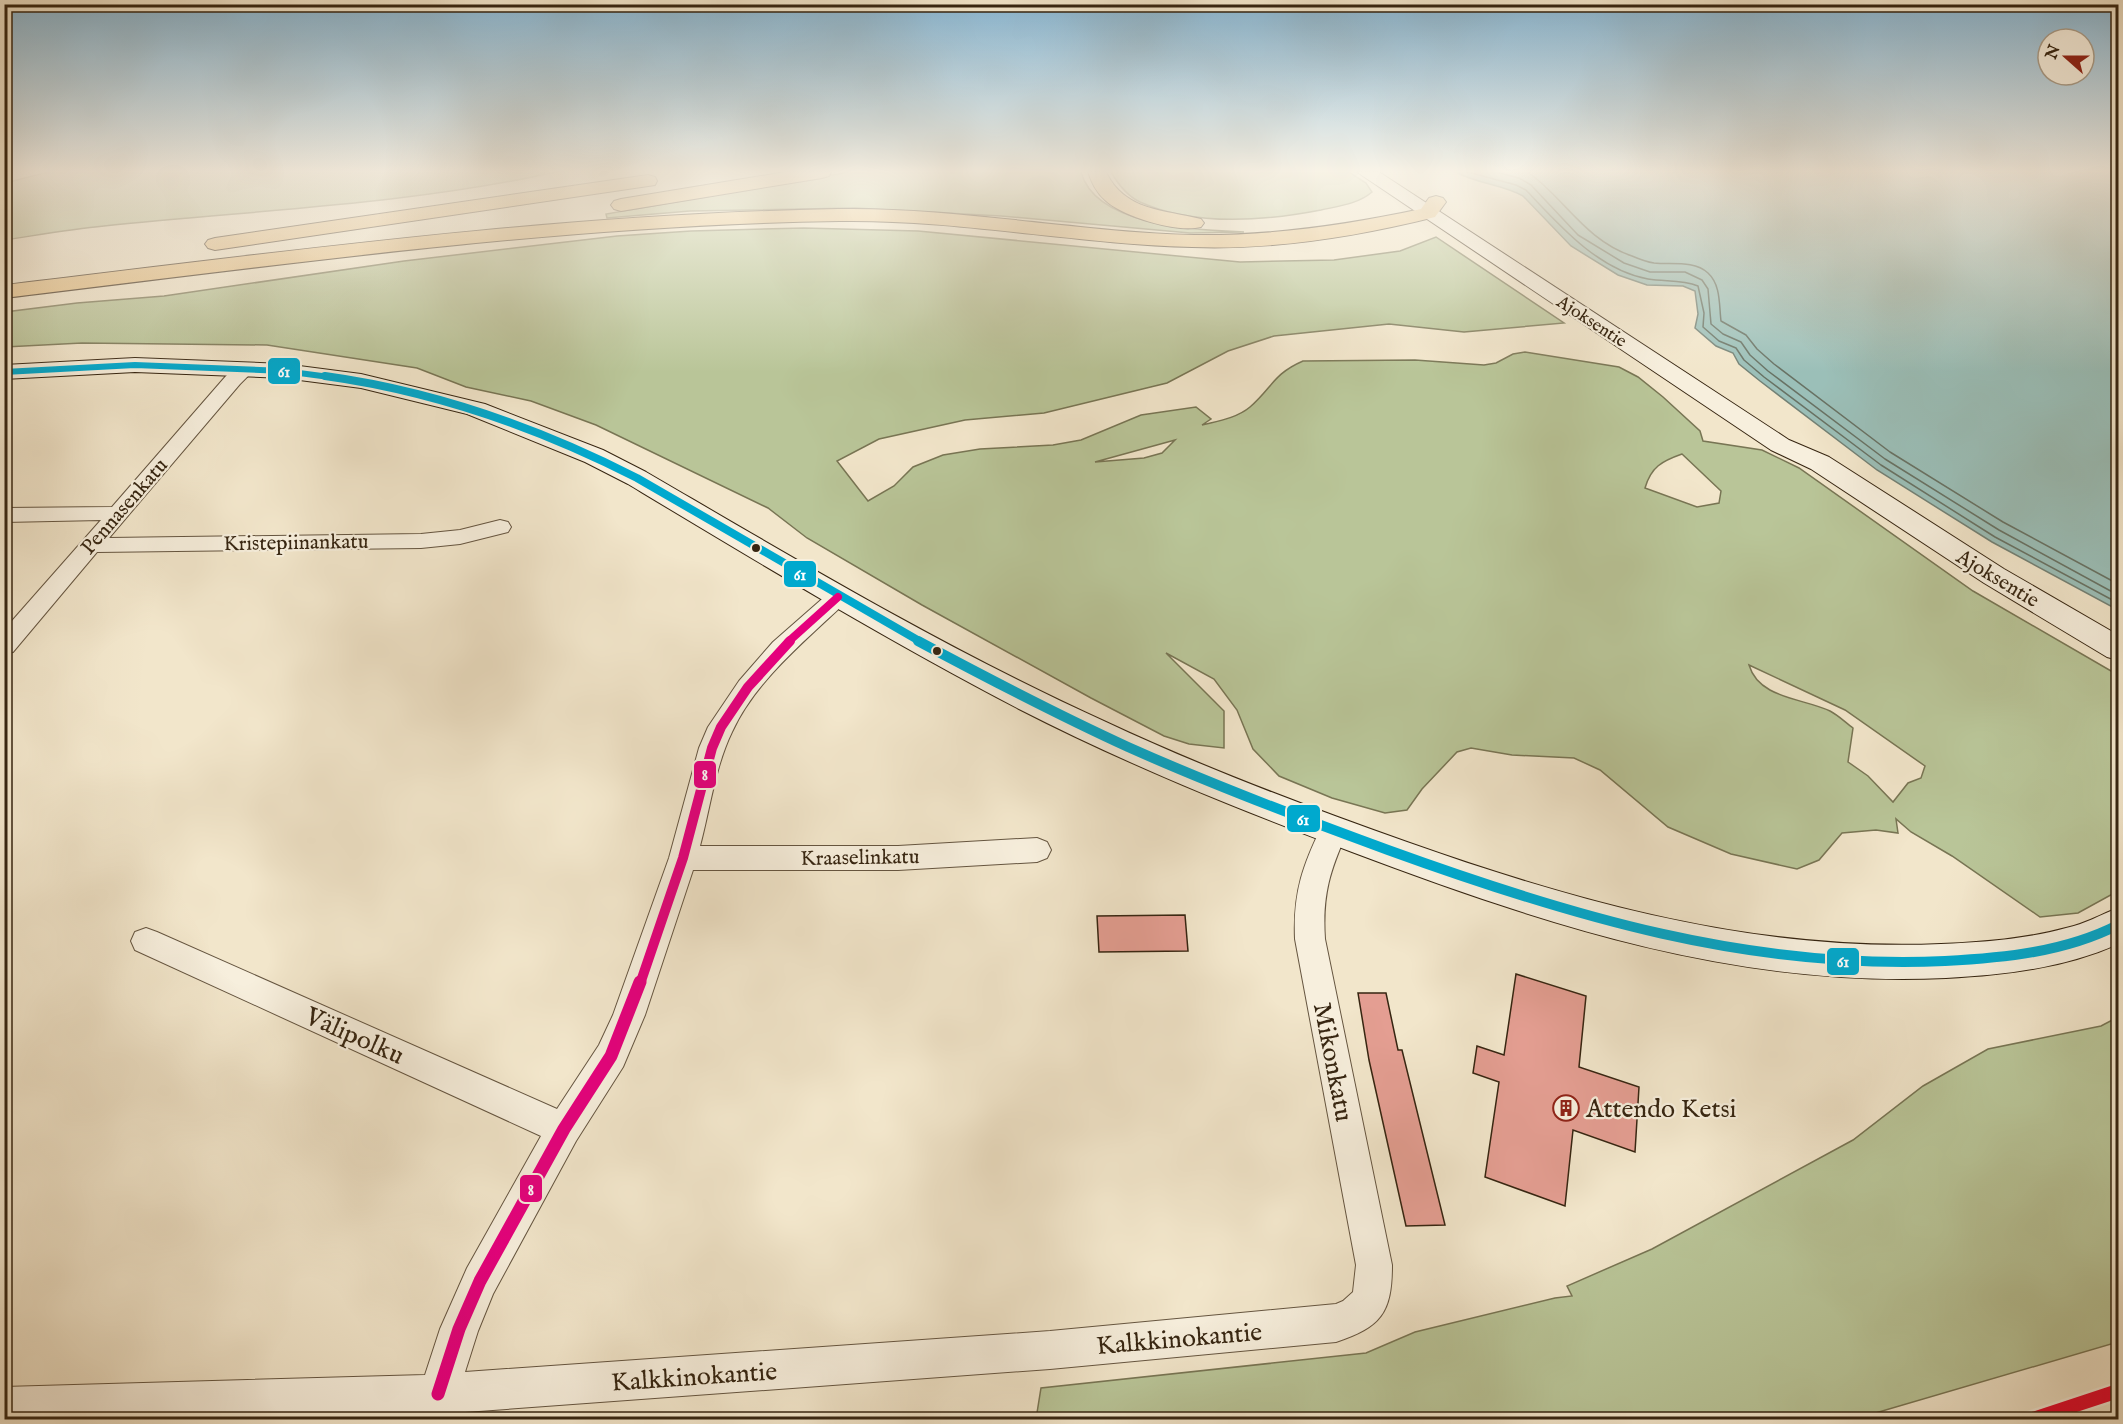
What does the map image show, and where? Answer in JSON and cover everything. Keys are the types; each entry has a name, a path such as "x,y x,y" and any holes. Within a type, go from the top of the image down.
{"highway":[{"path":"192,247 253,238"},
{"path":"4,291 392,238"},
{"path":"4,291 456,238"},
{"path":"1177,238 1243,241 1284,238"}],"street":[{"name":"Ajoksentie","path":"1478,238 1780,445 1820,463 1994,576 2118,649"},
{"path":"4,372 135,365 284,371 361,381 476,409 540,433 637,478 920,643 1090,729 1206,781 1334,830 1466,878 1604,921 1722,946 1796,958 1857,963 1940,962 2005,956 2104,934 2118,925"},
{"name":"Pennasenkatu","path":"4,646 246,369"},
{"path":"4,515 118,513"},
{"name":"Kristepiinankatu","path":"91,545 420,541 460,537 500,527"},
{"path":"438,1394 459,1329 480,1281 564,1129 611,1056 629,1015 683,858 712,748 721,727 748,687 782,648 838,597"},
{"name":"Mikonkatu","path":"1334,830 1313,874 1309,897 1310,939 1374,1264 1371,1298"},
{"name":"Kraaselinkatu","path":"683,858 898,858 1037,850"},
{"name":"Välipolku","path":"146,941 564,1129"},
{"name":"Kalkkinokantie","path":"4,1407 438,1394 1050,1350 1336,1323 1361,1313 1371,1298"}],"green space":[{"path":"596,238 995,238 1240,262 1334,260 1400,251 1432,238 1438,238 1564,323 1464,332 1389,324 1274,336 1228,351 1167,383 1044,413 965,420 879,439 837,461 868,501 894,486 913,467 943,455 980,449 1053,445 1081,440 1141,415 1196,407 1211,419 1202,425 1227,419 1250,407 1279,376 1303,361 1415,360 1484,365 1525,352 1619,367 1638,377 1663,397 1700,431 1703,441 1762,450 1799,468 1973,591 2118,675 2118,891 2078,913 2040,917 1952,856 1911,832 1896,819 1898,833 1876,830 1842,833 1819,860 1797,869 1731,854 1668,827 1600,770 1574,758 1512,755 1471,748 1457,752 1422,789 1407,810 1385,813 1332,798 1279,776 1253,749 1237,710 1214,679 1166,653 1224,711 1224,748 1189,744 1164,736 922,605 807,538 768,508 596,425 531,401 466,387 417,368 267,345 82,343 5,347 5,312 164,296 404,261","holes":["1175,440 1162,453 1144,458 1095,462","1682,454 1721,491 1719,503 1697,507 1645,488 1650,475 1658,466","1749,665 1845,710 1925,766 1921,778 1908,783 1893,802 1868,776 1848,762 1853,728 1830,711 1783,696 1762,685 1754,676"]},
{"path":"2118,1017 2118,1342 1855,1419 1036,1419 1041,1388 1366,1353 1415,1332 1555,1298 1572,1296 1567,1286 1652,1249 1853,1140 1923,1086 1988,1049 2101,1026"}],"water":[{"path":"1564,238 2118,238 2118,610 1992,542 1877,470 1739,364 1733,353 1716,346 1695,328 1698,314 1695,291 1683,286 1647,285 1618,275 1571,246"}],"building":[{"path":"1185,915 1188,951 1099,952 1097,916"},
{"name":"Attendo Ketsi","path":"1516,974 1586,996 1579,1067 1639,1087 1635,1152 1573,1130 1565,1206 1485,1177 1499,1082 1473,1073 1477,1046 1504,1055"},
{"path":"1358,993 1386,993 1398,1050 1402,1050 1445,1225 1406,1226 1369,1060"}],"transit line":[{"name":"61","path":"4,372 135,365 284,371 361,381 476,409 594,456 637,478 918,641 1091,730 1171,766 1335,831 1483,884 1618,924 1686,940 1755,952 1825,960 1894,963 1964,960 2044,950 2102,934 2118,925"},
{"name":"8","path":"438,1394 459,1329 480,1281 564,1129 611,1056 629,1015 683,858 712,748 721,727 748,687 782,648 838,597"},
{"path":"2030,1420 2118,1391"}],"place":[{"name":"Attendo Ketsi","path":"1566,1108"}]}
